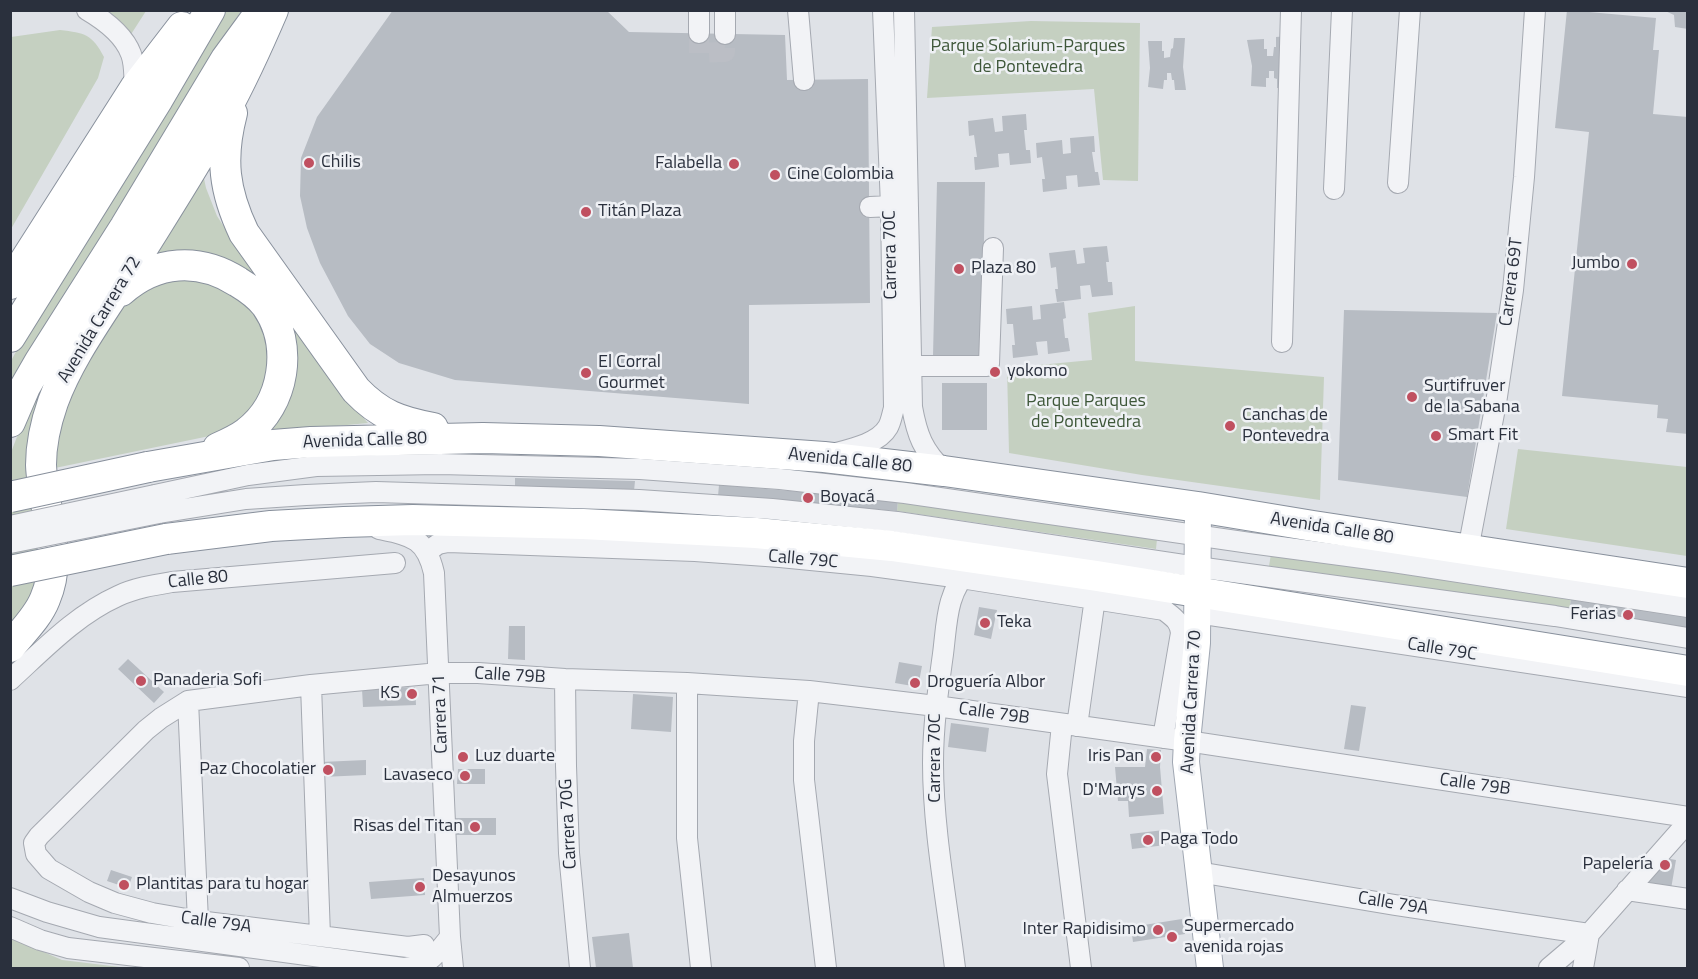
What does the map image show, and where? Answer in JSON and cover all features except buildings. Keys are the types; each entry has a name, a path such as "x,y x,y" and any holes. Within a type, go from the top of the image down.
{"highway":[{"path":"10,284 135,88 195,10"},
{"path":"10,337 158,99 210,10"},
{"name":"Avenida Carrera 72","path":"10,422 25,387 40,361 226,59 261,10"},
{"name":"Avenida Carrera 72","path":"16,662 41,608 51,580 54,562 41,464 46,421 60,383 205,146 245,73 273,10"},
{"path":"245,73 234,104 225,151 229,195 244,233 356,390 369,403 385,414 413,425 483,438"},
{"path":"112,298 133,280 146,273 182,264 196,265 228,275 248,288 266,305 278,328 283,359 279,387 264,415 246,433 221,447 190,459"},
{"name":"Avenida Calle 80","path":"10,571 157,503 190,459 273,445 311,442 483,438 599,441 824,457 944,471 1198,521 1468,550 1688,583"},
{"name":"Avenida Calle 80","path":"10,497 157,503 271,526 413,520 561,524 756,533 892,546 971,569 1192,597 1688,670"}],"main road":[{"name":"Avenida Carrera 70","path":"1198,521 1192,597 1197,642 1175,740 1188,783 1210,969"}],"street":[{"path":"87,10 107,23 131,54 135,88"},
{"path":"699,10 699,33"},
{"path":"725,10 725,34"},
{"path":"798,10 804,80"},
{"name":"Carrera 70C","path":"824,457 863,446 880,436 888,429 894,408 891,206 883,10"},
{"name":"Carrera 70C","path":"904,10 912,407 916,430 923,445 944,471"},
{"path":"1282,342 1291,10"},
{"path":"1334,189 1342,10"},
{"path":"1398,183 1410,10"},
{"name":"Carrera 69T","path":"1468,550 1496,403 1513,290 1524,177 1535,10"},
{"path":"870,207 891,206"},
{"path":"911,366 987,366 989,364 993,248"},
{"path":"10,543 157,503 248,475 316,466 440,464 640,469 780,479 1198,521 1404,563 1688,607"},
{"path":"10,526 157,503 376,492 639,500 772,509 897,522 1192,597 1555,616 1688,638"},
{"path":"344,522 413,538 427,552"},
{"name":"Calle 79C","path":"427,552 438,544 448,542 683,551 872,566 971,569 1095,598 1164,610 1192,597 1688,687"},
{"name":"Carrera 71","path":"427,552 435,583 453,969"},
{"name":"Calle 80","path":"10,680 16,662 88,613 118,596 145,587 172,582 395,563"},
{"name":"Carrera 70C","path":"955,969 934,804 933,762 936,705 949,603 971,569"},
{"path":"1081,969 1057,774 1070,725 1095,598"},
{"name":"Calle 79B","path":"188,701 311,685 439,673 687,683 809,691 936,705 1688,817"},
{"name":"Carrera 70G","path":"566,679 569,853 580,969"},
{"path":"687,683 687,838 701,969"},
{"path":"311,685 320,936"},
{"path":"809,691 804,741 804,780 826,969"},
{"path":"188,701 198,921"},
{"name":"Calle 79A","path":"188,701 146,730 39,836 34,843 36,855 49,869 89,892 115,903 152,914 320,936 408,946 424,945"},
{"path":"1549,969 1589,934 1688,822"},
{"name":"Calle 79A","path":"1198,872 1589,934"},
{"path":"1627,890 1688,899"},
{"name":"Calle 79A","path":"10,898 47,912 99,927 404,969 421,966 435,956 450,938"},
{"path":"10,927 40,940 68,948 239,969"},
{"path":"1583,969 1589,934"}],"green space":[{"path":"96,11 146,11 128,39"},
{"path":"223,11 241,11 11,395 11,361 30,325"},
{"name":"Parque Solarium-Parques de Pontevedra","path":"1031,21 1140,23 1138,181 1103,180 1094,89 927,98 932,27"},
{"path":"60,30 87,36 96,44 104,57 98,78 11,229 11,37"},
{"path":"239,62 39,406 38,576 31,597 11,629 10,455 30,403"},
{"path":"202,169 206,188 217,216 248,264 338,390 368,423 262,433 273,303 144,264"},
{"path":"213,277 258,308 277,364 258,412 224,433 55,468 59,409 108,319 143,283"},
{"name":"Parque Parques de Pontevedra","path":"1135,306 1135,361 1324,377 1320,500 1142,475 1009,453 1007,368 1092,360 1088,313"},
{"path":"1518,449 1687,467 1687,556 1506,529"},
{"path":"898,500 1157,539 1156,549 897,511"},
{"path":"1271,554 1571,599 1569,612 1269,566"},
{"path":"10,937 62,960 128,968 11,968"}],"tunnel":[{"path":"699,33 699,53 725,52 725,34"}],"place":[{"name":"Chilis","path":"309,163"},
{"name":"Falabella","path":"734,164"},
{"name":"Cine Colombia","path":"775,175"},
{"name":"Titán Plaza","path":"586,212"},
{"name":"Jumbo","path":"1632,264"},
{"name":"Plaza 80","path":"959,269"},
{"name":"yokomo","path":"995,372"},
{"name":"El Corral Gourmet","path":"586,373"},
{"name":"Surtifruver de la Sabana","path":"1412,397"},
{"name":"Canchas de Pontevedra","path":"1230,426"},
{"name":"Smart Fit","path":"1436,436"},
{"name":"Boyacá","path":"808,498"},
{"name":"Ferias","path":"1628,615"},
{"name":"Teka","path":"985,623"},
{"name":"Panaderia Sofi","path":"141,681"},
{"name":"Droguería Albor","path":"915,683"},
{"name":"KS","path":"412,694"},
{"name":"Luz duarte","path":"463,757"},
{"name":"Iris Pan","path":"1156,757"},
{"name":"Paz Chocolatier","path":"328,770"},
{"name":"Lavaseco","path":"465,776"},
{"name":"D'Marys","path":"1157,791"},
{"name":"Risas del Titan","path":"475,827"},
{"name":"Paga Todo","path":"1148,840"},
{"name":"Papelería","path":"1665,865"},
{"name":"Plantitas para tu hogar","path":"124,885"},
{"name":"Desayunos Almuerzos","path":"420,887"},
{"name":"Inter Rapidisimo","path":"1158,930"},
{"name":"Supermercado avenida rojas","path":"1172,937"}]}
